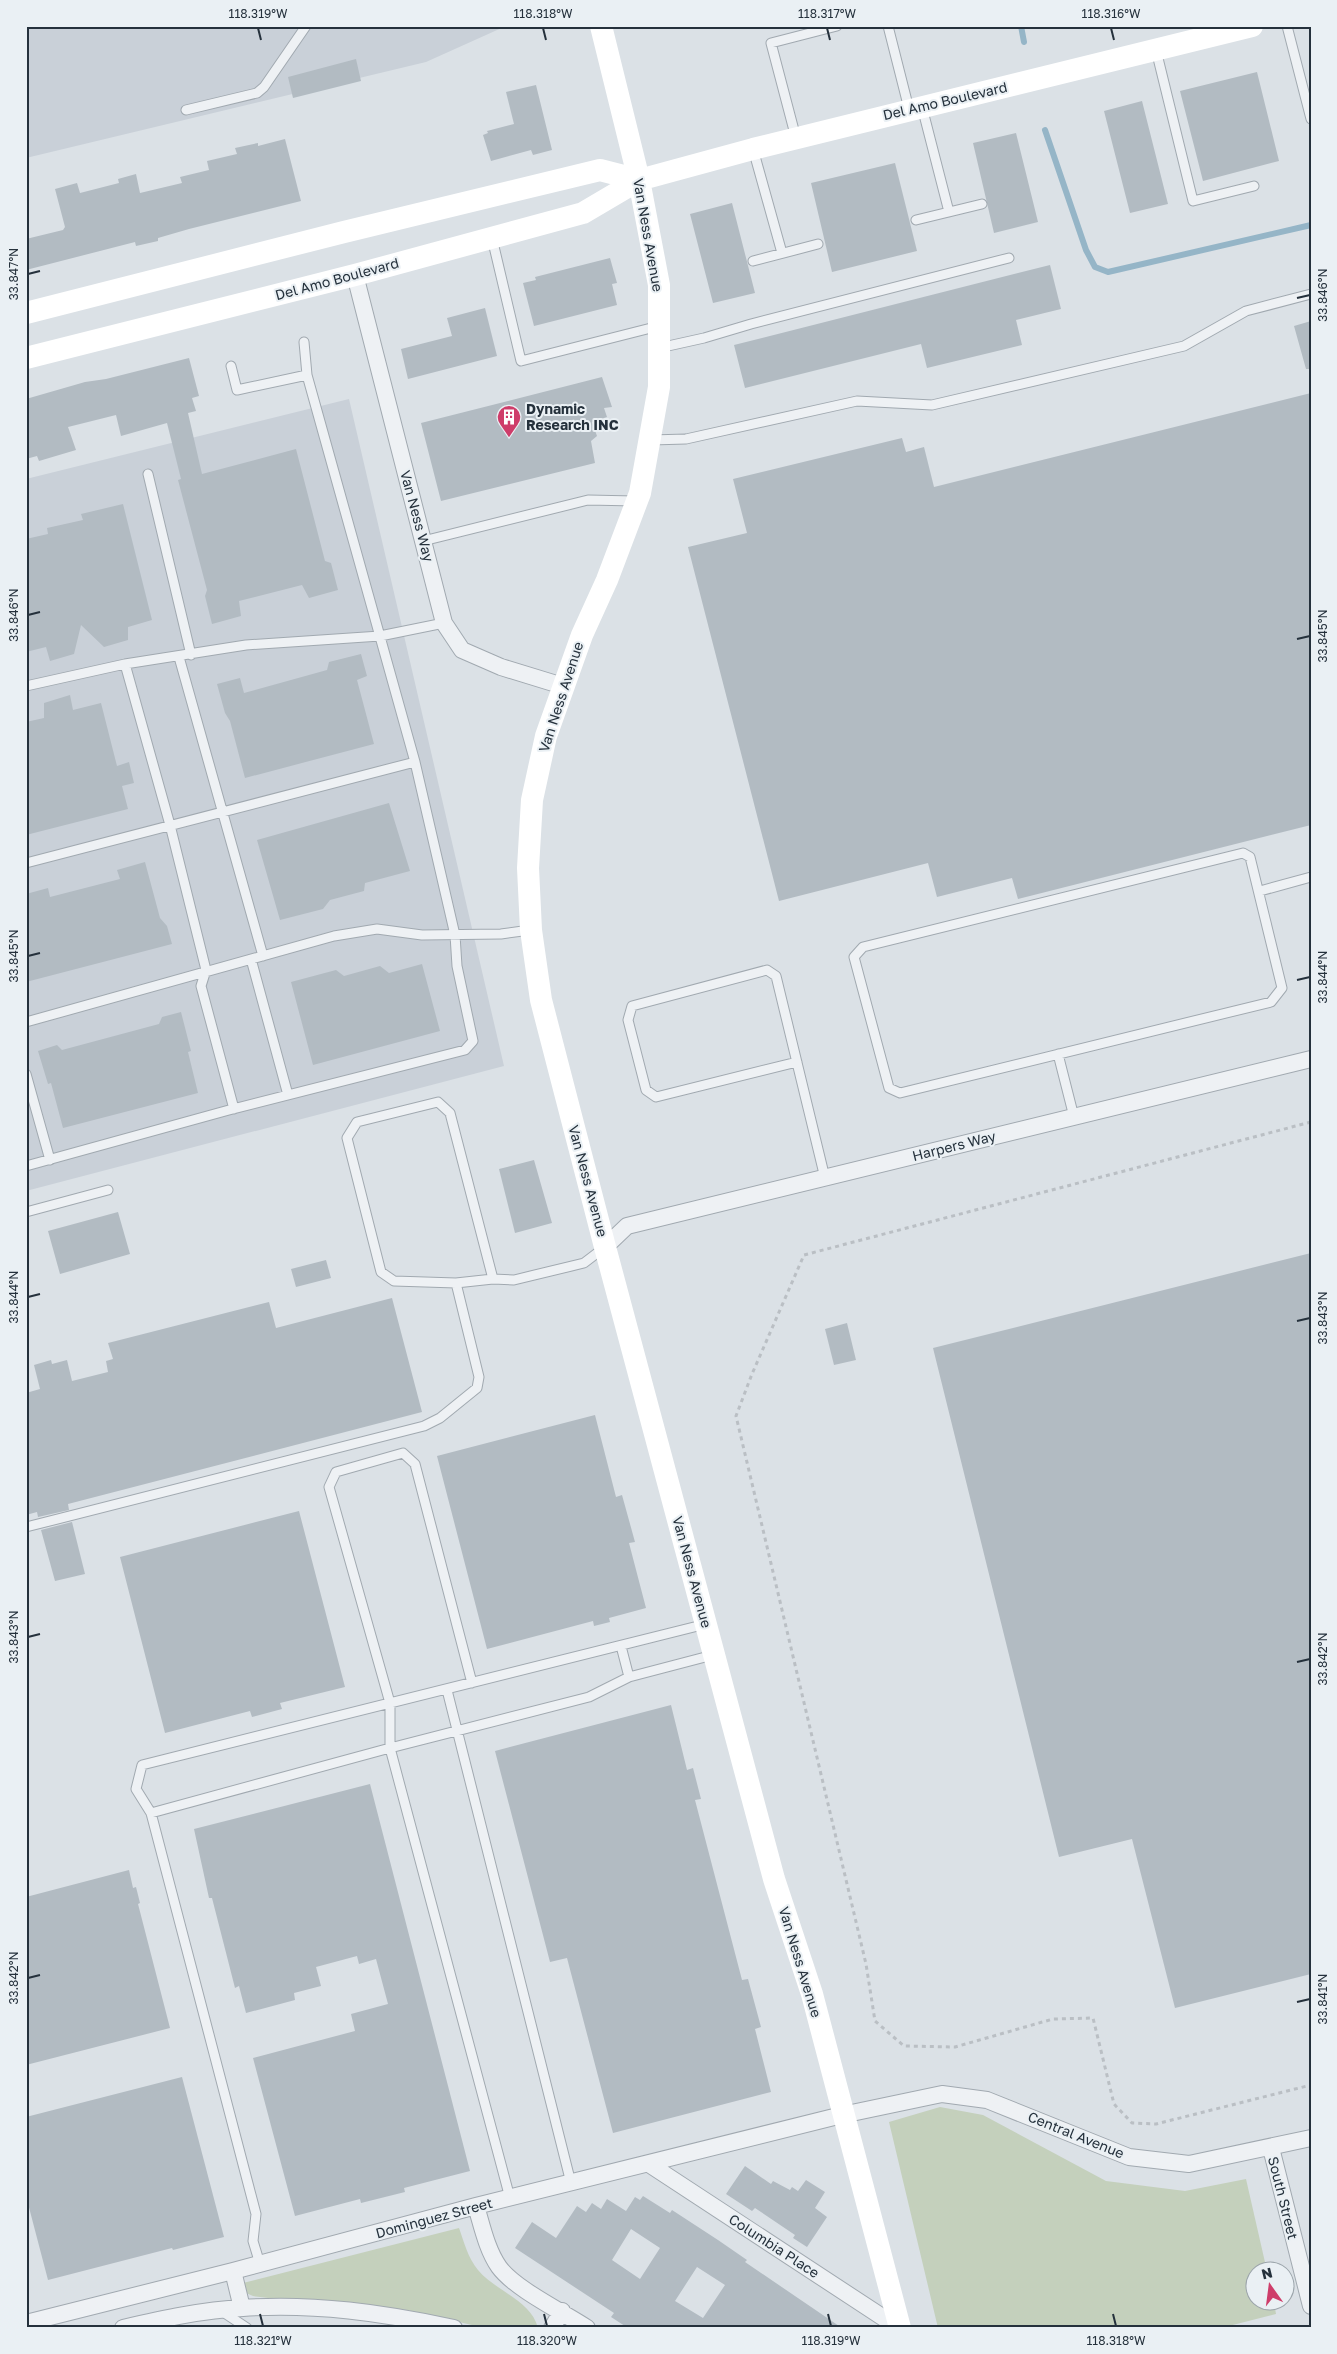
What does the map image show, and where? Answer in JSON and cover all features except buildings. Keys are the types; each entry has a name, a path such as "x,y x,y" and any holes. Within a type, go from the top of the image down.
{"main road":[{"name":"Van Ness Avenue","path":"600,26 639,180 659,285 659,388 637,500 607,580 582,635 546,736 532,800 528,868 531,930 541,1000 605,1247 774,1879 812,1994 842,2116 900,2328"},
{"name":"Del Amo Boulevard","path":"26,358 355,275 583,213 639,180 753,149 1252,26"},
{"name":"Del Amo Boulevard","path":"26,313 335,234 600,170 639,180"}],"street":[{"name":"Van Ness Way","path":"355,275 444,623 462,650 500,666 563,686"},
{"name":"Harpers Way","path":"605,1247 627,1226 1311,1059"},
{"name":"Central Avenue","path":"842,2116 942,2094 987,2100 1130,2157 1189,2164 1311,2138"},
{"name":"Dominguez Street","path":"26,2323 233,2272 476,2206 842,2116"},
{"name":"South Street","path":"1271,2148 1311,2306"},
{"name":"Columbia Place","path":"650,2164 900,2328"},
{"path":"476,2206 491,2252 499,2267 514,2282 587,2328"},
{"path":"233,2272 242,2308"},
{"path":"123,2328 220,2310 294,2306 351,2310 454,2328"},
{"path":"552,2328 562,2312"}],"lane":[{"path":"186,110 257,93 264,87 306,26"},
{"path":"796,138 771,43 837,26"},
{"path":"888,26 949,212"},
{"path":"1288,26 1311,119"},
{"path":"1156,50 1193,201 1254,186"},
{"path":"753,149 782,253"},
{"path":"916,220 982,204"},
{"path":"492,238 521,362 659,326"},
{"path":"753,261 818,244"},
{"path":"659,348 704,338 751,324 1009,258"},
{"path":"650,440 686,439 857,401 932,405 1184,346 1246,311 1311,294"},
{"path":"26,1166 234,1109 465,1050 473,1041 458,966 455,935 415,762 307,375 304,342"},
{"path":"230,366 237,390 307,375"},
{"path":"148,474 191,655"},
{"path":"423,541 588,500 637,500"},
{"path":"26,686 125,664 180,657 246,645 380,636 444,623"},
{"path":"180,657 263,956"},
{"path":"125,664 170,825 206,970 201,986 234,1109"},
{"path":"26,863 222,810 415,762"},
{"path":"1243,854 1250,856 1260,891 1282,988 1271,1002 900,1093 889,1088 854,957 863,947 1243,854"},
{"path":"1260,891 1311,877"},
{"path":"26,1022 206,970 251,960 334,936 377,929 422,935 501,934 531,930"},
{"path":"251,960 288,1095"},
{"path":"797,1062 656,1097 646,1090 628,1020 632,1006 767,970 776,976 797,1062 825,1178"},
{"path":"1058,1054 1074,1117"},
{"path":"26,1074 50,1160"},
{"path":"493,1279 450,1113 438,1102 357,1122 347,1138 382,1272 394,1281 456,1283 493,1279 514,1280 584,1263 605,1247"},
{"path":"26,1212 108,1190"},
{"path":"26,1527 424,1426 440,1418 477,1388 479,1376 456,1283"},
{"path":"472,1683 415,1464 403,1453 336,1472 329,1486 390,1704 390,1748 510,2198"},
{"path":"260,2264 253,2241 256,2214 151,1813 136,1789 142,1765 706,1624"},
{"path":"621,1646 629,1677"},
{"path":"151,1813 390,1748 589,1697 629,1677 714,1655"},
{"path":"447,1690 571,2183"},
{"path":"220,2310 246,2328"}],"path":[{"path":"1311,1122 804,1255 752,1374 736,1416 866,1964 875,2021 904,2046 955,2046 1053,2020 1094,2018 1114,2104 1132,2123 1156,2124 1311,2085"}],"shaded area":[{"path":"26,26 506,26 426,62 26,158"},
{"path":"349,399 504,1066 26,1191 26,479"}],"green space":[{"path":"940,2107 983,2115 1106,2181 1185,2191 1246,2179 1265,2262 1244,2262 1244,2312 1276,2312 1276,2314 1221,2328 938,2328 889,2122"},
{"path":"459,2228 469,2255 478,2270 528,2310 538,2328 485,2328 407,2310 253,2296 246,2293 243,2283"}],"waterway":[{"path":"1021,26 1024,42"},
{"path":"1045,130 1086,250 1095,267 1108,272 1311,225"}],"place":[{"name":"Dynamic Research INC","path":"509,438"}]}
